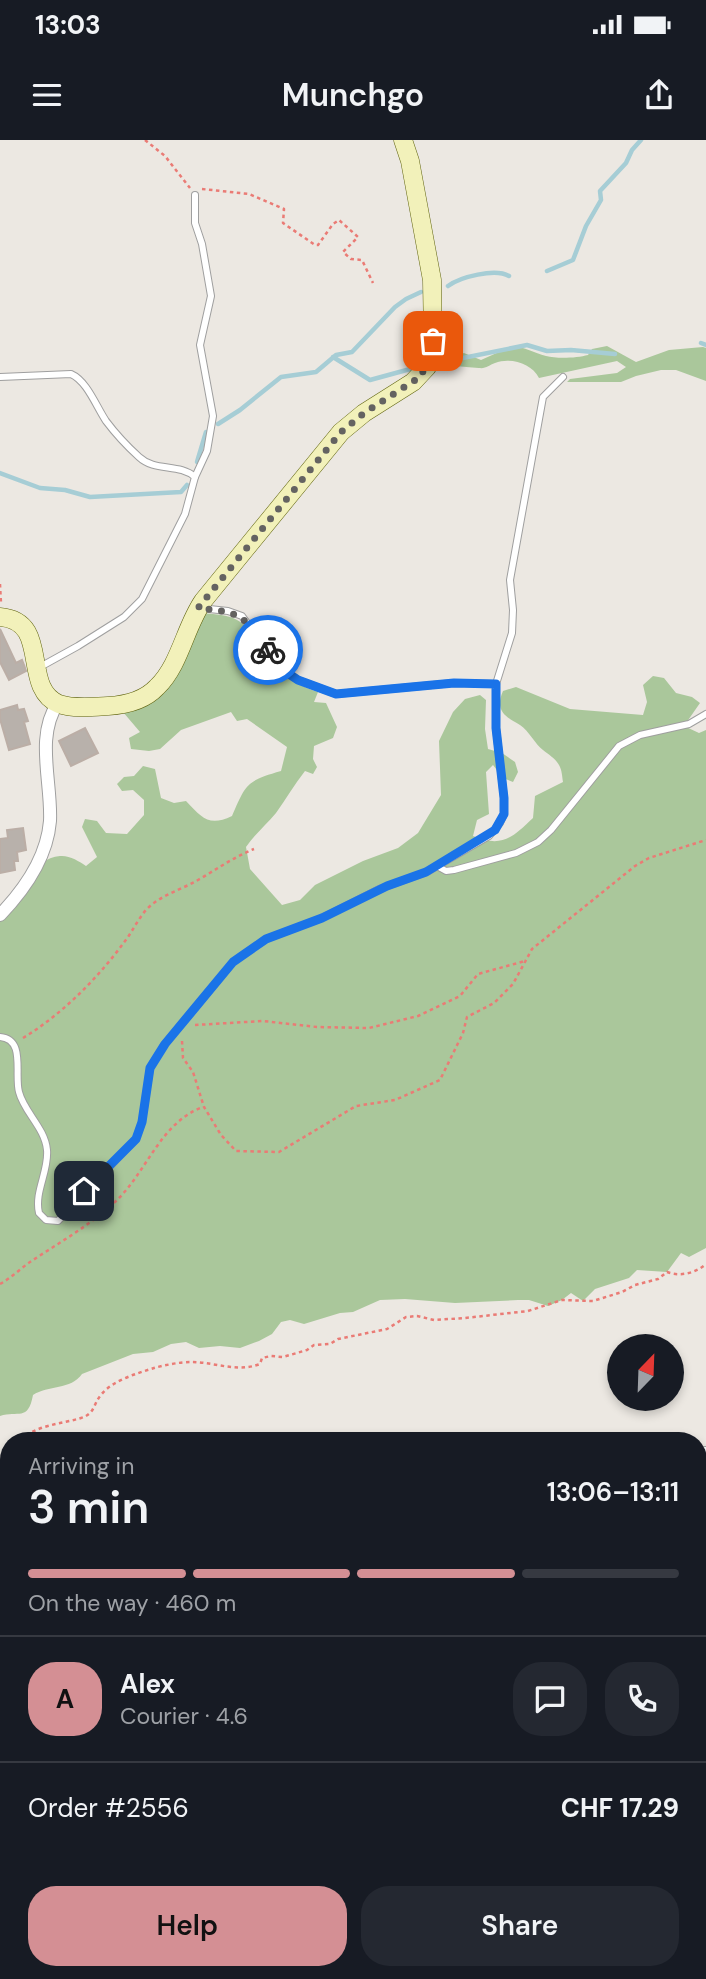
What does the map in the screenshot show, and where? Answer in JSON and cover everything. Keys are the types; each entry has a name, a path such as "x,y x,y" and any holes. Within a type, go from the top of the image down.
{"street":[{"path":"0,617 12,620 26,630 32,642 36,669 44,690 58,703 82,707 114,706 133,702 150,693 169,671 198,608 341,432 364,413 418,379 427,367 432,348 432,280 410,161 402,140"},
{"path":"0,915 30,878 46,845 50,822 48,726 58,703"}],"lane":[{"path":"36,669 124,617 142,599 185,514 195,477 206,451 213,416 200,345 211,296 202,244 195,223 195,194"},
{"path":"0,377 71,374 79,377 108,424 140,458 158,467 180,469 195,477"},
{"path":"0,1037 14,1043 19,1092 46,1143 46,1164 37,1207 42,1217 52,1222 63,1218 84,1191 136,1139 142,1122 150,1068 224,971 252,947 266,939 322,918 379,889 418,876 489,836 503,817 504,798 496,728 496,684 512,633 510,580 543,397 563,377"},
{"path":"198,608 228,611 242,617 280,668 298,680 336,694 454,683 496,684"},
{"path":"436,866 446,872 516,853 538,842 590,784 619,746 640,735 689,724 706,714"}],"path":[{"path":"145,140 165,156 195,194 201,189 249,194 284,209 282,223 315,245 318,245 339,220 358,237 344,252 351,259 362,260 373,283"},
{"path":"525,961 478,974 460,996 418,1016 369,1028 317,1027 263,1021 180,1026 183,1035 183,1058 193,1072 204,1107 221,1135 236,1151 279,1152 356,1106 395,1100 440,1080 463,1032 467,1017 495,1003 513,984 532,949 635,866 649,858 705,839"},
{"path":"14,1043 60,1011 98,973 147,909 230,859 254,849"},
{"path":"0,1284 73,1237 116,1200 134,1182 168,1131 195,1110 204,1107"},
{"path":"31,1432 71,1419 83,1418 95,1409 101,1394 124,1380 156,1368 191,1362 230,1369 237,1366 251,1368 260,1364 262,1358 283,1357 307,1350 314,1345 330,1345 338,1339 387,1329 406,1317 417,1316 434,1320 465,1318 528,1311 562,1300 593,1301 658,1279 667,1272 677,1276 700,1269 706,1264"}],"green space":[{"path":"512,346 561,358 588,355 592,349 607,346 636,362 669,350 703,347 706,348 706,381 676,370 661,370 621,382 567,382 570,379 617,373 626,367 617,361 539,378 531,369 514,361 501,361 481,368 439,368 434,363 435,360 438,362 464,353 481,360"},
{"path":"201,613 229,617 245,626 282,673 318,692 314,702 326,703 337,727 333,738 314,746 313,759 317,767 313,774 305,771 276,813 246,847 250,869 282,905 300,900 315,885 363,861 398,848 418,833 441,795 439,741 453,712 465,699 480,695 486,700 485,729 488,749 502,753 515,762 518,772 513,782 503,778 493,765 486,772 489,814 477,820 473,836 492,841 506,839 519,831 533,818 535,796 563,782 556,760 503,712 500,704 503,691 516,687 570,709 643,715 647,702 643,685 653,676 664,678 676,693 692,697 700,703 684,726 699,733 706,730 706,1248 689,1257 681,1253 667,1272 637,1270 629,1278 595,1289 583,1301 571,1293 548,1306 529,1300 455,1303 380,1300 353,1312 340,1313 304,1324 290,1320 281,1322 272,1334 240,1348 199,1348 186,1342 171,1344 153,1352 133,1354 82,1374 72,1383 39,1392 33,1395 25,1412 0,1416 0,914 25,879 41,863 63,856 86,866 97,857 82,827 85,819 97,821 106,833 127,834 144,815 144,800 133,790 122,791 117,784 124,777 134,776 143,766 155,769 161,798 174,803 186,801 202,816 212,821 232,816 244,790 254,781 281,771 287,747 247,719 237,721 231,712 181,730 160,749 131,749 129,738 140,732 123,712 139,707"}],"building":[{"path":"0,629 16,663 22,660 26,671 9,680 0,662"},
{"path":"17,705 18,710 24,709 28,721 24,722 30,744 9,750 0,710"},
{"path":"85,728 98,753 71,766 59,741"},
{"path":"23,828 26,850 17,852 15,870 0,873 0,839 8,838 7,830"}],"waterway":[{"path":"547,271 573,260 586,226 601,200 600,191 626,163 641,140"},
{"path":"448,286 478,275 495,273 509,276"},
{"path":"218,424 281,377 316,372 336,355 352,352 395,307 421,292"},
{"path":"701,343 706,345"},
{"path":"443,359 463,358 527,345 547,351 615,354"},
{"path":"333,357 370,380 414,368"},
{"path":"197,462 206,432"},
{"path":"0,473 40,488 65,490 90,497 181,492 187,485"}],"way so far":[{"path":"268,650 242,617 228,611 198,608 341,432 351,422 420,377 427,367 433,341"}],"route":[{"path":"84,1191 136,1139 142,1122 150,1068 165,1044 233,962 266,939 322,918 379,889 426,872 489,836 503,817 504,798 496,728 496,684 454,683 336,694 298,680 280,668 268,650"}]}
